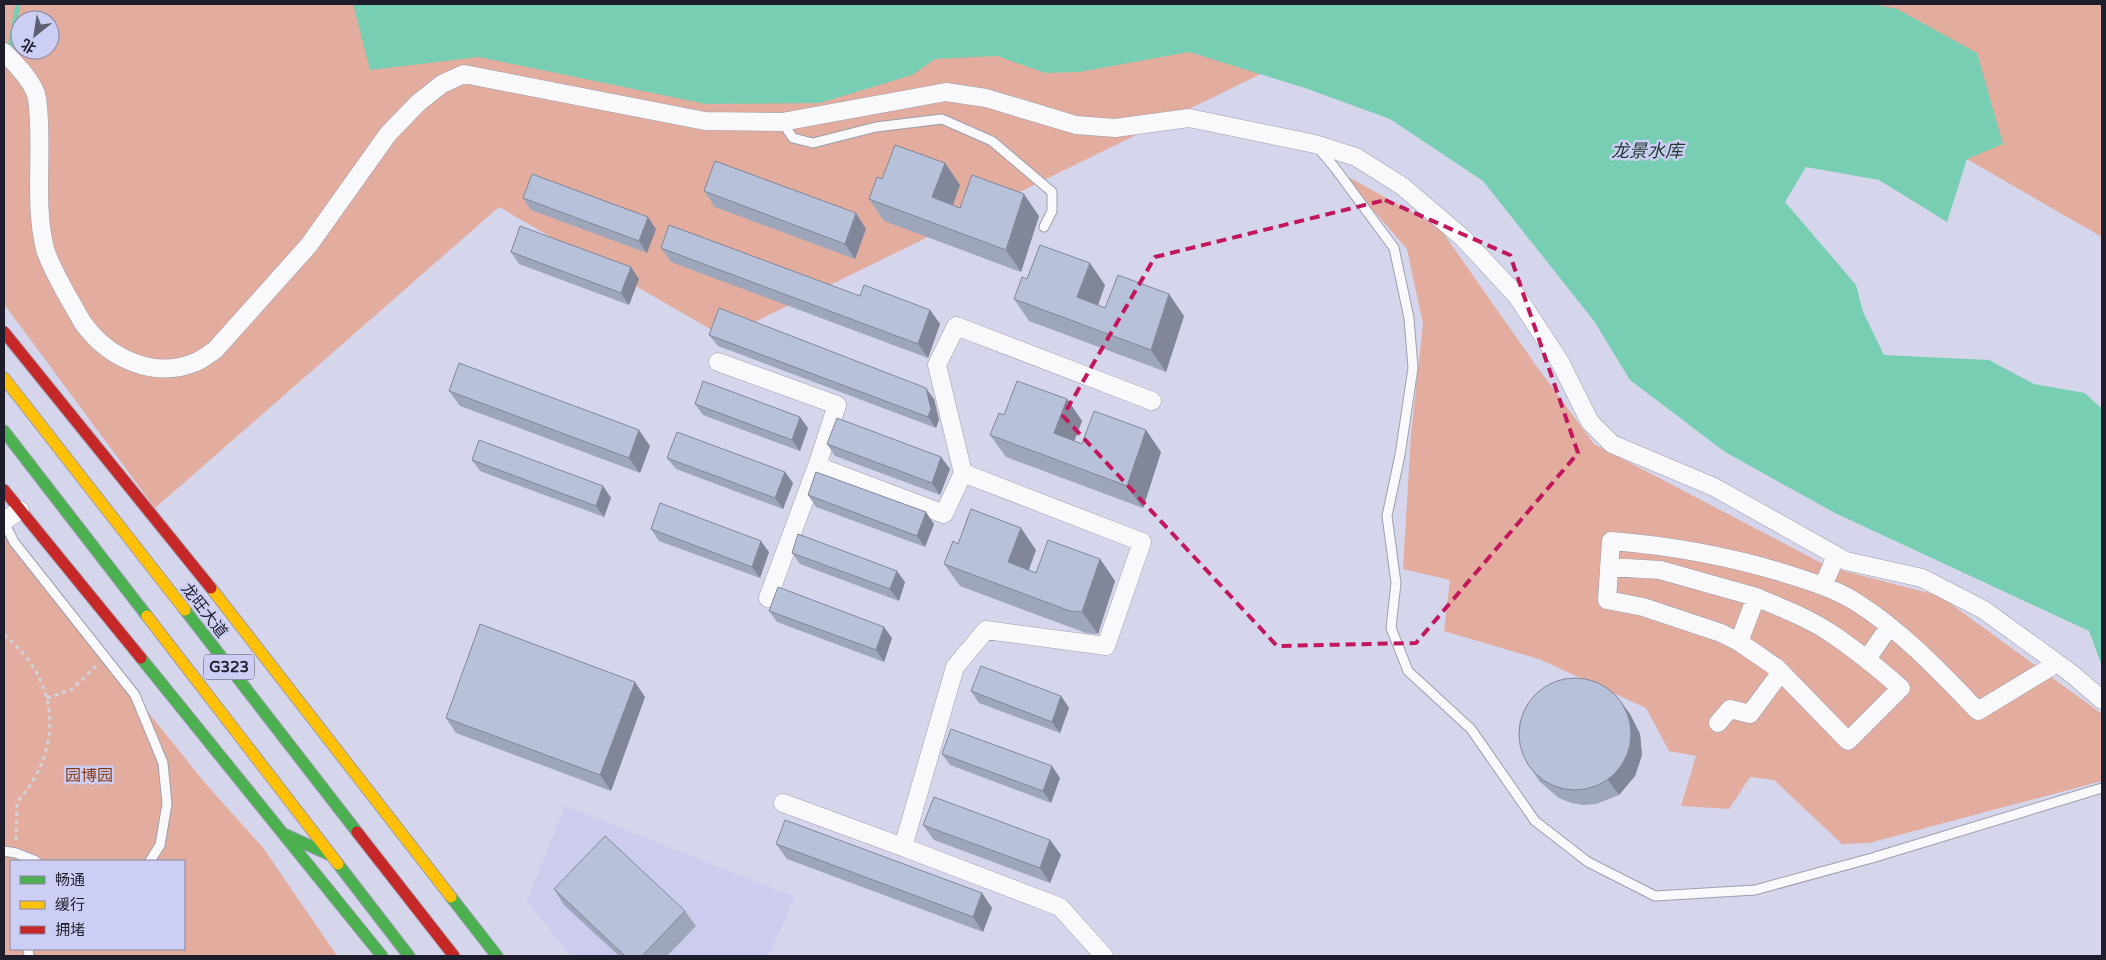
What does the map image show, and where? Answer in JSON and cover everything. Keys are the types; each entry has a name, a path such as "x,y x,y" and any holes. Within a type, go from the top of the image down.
{"main road":[{"path":"4,332 192,563 497,956"},
{"name":"龙旺大道","path":"4,378 454,956"},
{"name":"G323","path":"4,431 409,956"},
{"path":"4,490 286,835 382,956"},
{"path":"286,835 332,856"}],"street":[{"path":"4,52 21,69 36,96 41,217 46,249 62,285 83,323 104,346 118,356 155,369 170,368 196,362 215,350 309,245 388,134 418,103 442,84 464,74 705,121 782,122 946,92 986,98 1076,125 1115,128 1189,118 1315,144 1356,157 1394,181 1463,238 1518,296 1560,362 1590,422 1612,444 1714,487 1846,561 1922,578 1984,610 2057,663 2102,700"},
{"path":"817,466 944,514 962,473 937,365 956,326 1152,401"},
{"path":"718,362 837,405 817,466 768,598"},
{"path":"903,847 955,667 986,630 1106,646 1142,542 962,473"},
{"path":"4,521 20,510"},
{"path":"1609,567 1660,570 1756,597 1830,632 1867,659 1901,688 1848,741 1781,672 1738,642 1721,633 1644,607 1607,600 1609,567 1612,541 1663,545 1757,564 1823,586 1856,602 1914,647 1978,711 2057,663"},
{"path":"1660,570 1663,545"},
{"path":"1823,586 1836,556"},
{"path":"1738,642 1756,597"},
{"path":"1867,659 1889,627"},
{"path":"1718,723 1730,709 1750,714 1781,672"},
{"path":"783,803 1060,908 1104,956"}],"lane":[{"path":"782,122 794,138 813,143 876,127 942,119 966,128 992,141 1052,192 1052,211 1044,227"},
{"path":"1315,144 1394,248 1409,318 1413,368 1400,455 1387,516 1396,583 1391,628 1408,671 1471,729 1536,821 1588,862 1655,896 1755,890 1872,858 2102,788"},
{"path":"4,521 14,542 134,695 163,763 167,804 160,845 151,860"},
{"path":"4,851 32,860"}],"path":[{"path":"4,635 26,655 35,668 47,698 50,730 48,746 37,776 17,802 18,857"},
{"path":"47,698 71,690 106,657"}],"highlighted area":[{"path":"1385,200 1510,255 1578,453 1416,643 1277,646 1063,416 1155,257"}],"shaded area":[{"path":"565,806 795,897 768,956 571,956 527,901"}],"green space":[{"path":"4,4 1222,4 1283,63 724,337 499,207 155,508 4,304"},
{"path":"1698,4 2102,4 2102,237"},
{"path":"1341,173 1439,227 1535,364 1594,444 1829,567 1940,596 2102,714 2102,781 1869,843 1842,844 1774,780 1750,777 1729,809 1681,806 1696,756 1669,751 1646,708 1539,659 1444,631 1450,580 1403,569 1411,435 1423,324 1407,249"},
{"name":"园博园","path":"4,533 205,783 264,849 337,956 4,956"}],"water":[{"name":"龙景水库","path":"353,4 1872,4 1897,9 1977,53 2003,144 1967,159 1947,222 1879,180 1806,167 1785,202 1856,285 1863,312 1884,355 1989,360 2034,384 2085,393 2102,409 2102,666 2089,631 1835,513 1725,452 1630,380 1594,321 1483,181 1390,119 1305,88 1189,52 1079,72 1045,73 997,56 935,59 912,75 820,103 706,104 479,57 370,70"}],"building":[{"path":"895,145 945,163 932,197 960,208 972,175 1024,194 1006,250 869,199 877,177 882,179"},
{"path":"715,161 856,213 845,244 704,191"},
{"path":"532,174 648,217 639,241 523,198"},
{"path":"669,225 860,296 864,285 930,310 918,344 661,248"},
{"path":"520,226 631,267 621,293 511,252"},
{"path":"1040,245 1090,263 1077,297 1105,308 1118,275 1169,294 1151,350 1014,299 1022,277 1027,279"},
{"path":"719,308 926,388 931,409 928,417 709,335"},
{"path":"459,363 639,430 629,458 449,391"},
{"path":"703,381 800,417 792,440 695,404"},
{"path":"1017,381 1067,399 1054,433 1082,444 1094,411 1146,430 1127,486 990,435 999,413 1004,415"},
{"path":"837,418 941,457 932,483 827,444"},
{"path":"677,432 785,472 775,498 667,458"},
{"path":"479,440 603,486 596,506 472,460"},
{"path":"816,472 926,512 917,536 808,495"},
{"path":"660,503 761,541 752,567 651,529"},
{"path":"971,509 1021,528 1008,562 1036,573 1048,540 1100,559 1082,612 1070,611 944,564 953,541 958,544"},
{"path":"798,534 897,571 890,589 792,553"},
{"path":"778,587 884,627 876,650 769,611"},
{"path":"480,624 635,682 600,775 446,718"},
{"path":"981,666 1061,696 1052,722 971,691"},
{"path":"1575,678 1596,683 1614,695 1626,713 1631,734 1626,755 1614,773 1596,785 1575,790 1554,785 1536,773 1524,755 1519,734 1524,713 1536,695 1554,683"},
{"path":"951,729 1052,766 1043,791 942,754"},
{"path":"934,797 1050,840 1040,868 923,825"},
{"path":"785,820 982,893 973,917 776,844"},
{"path":"605,836 685,911 642,956 625,956 554,889"}],"waterway":[{"path":"9,52 18,4"}],"traffic: fast":[{"path":"4,431 147,616"},
{"path":"185,610 357,832"},
{"path":"141,658 382,956"},
{"path":"286,835 328,854"},
{"path":"338,864 409,956"},
{"path":"451,897 497,956"}],"traffic: slow":[{"path":"4,378 185,610"},
{"path":"211,588 451,897"},
{"path":"147,616 338,864"}],"traffic: jam":[{"path":"4,332 211,588"},
{"path":"4,490 141,658"},
{"path":"357,832 454,956"}]}
